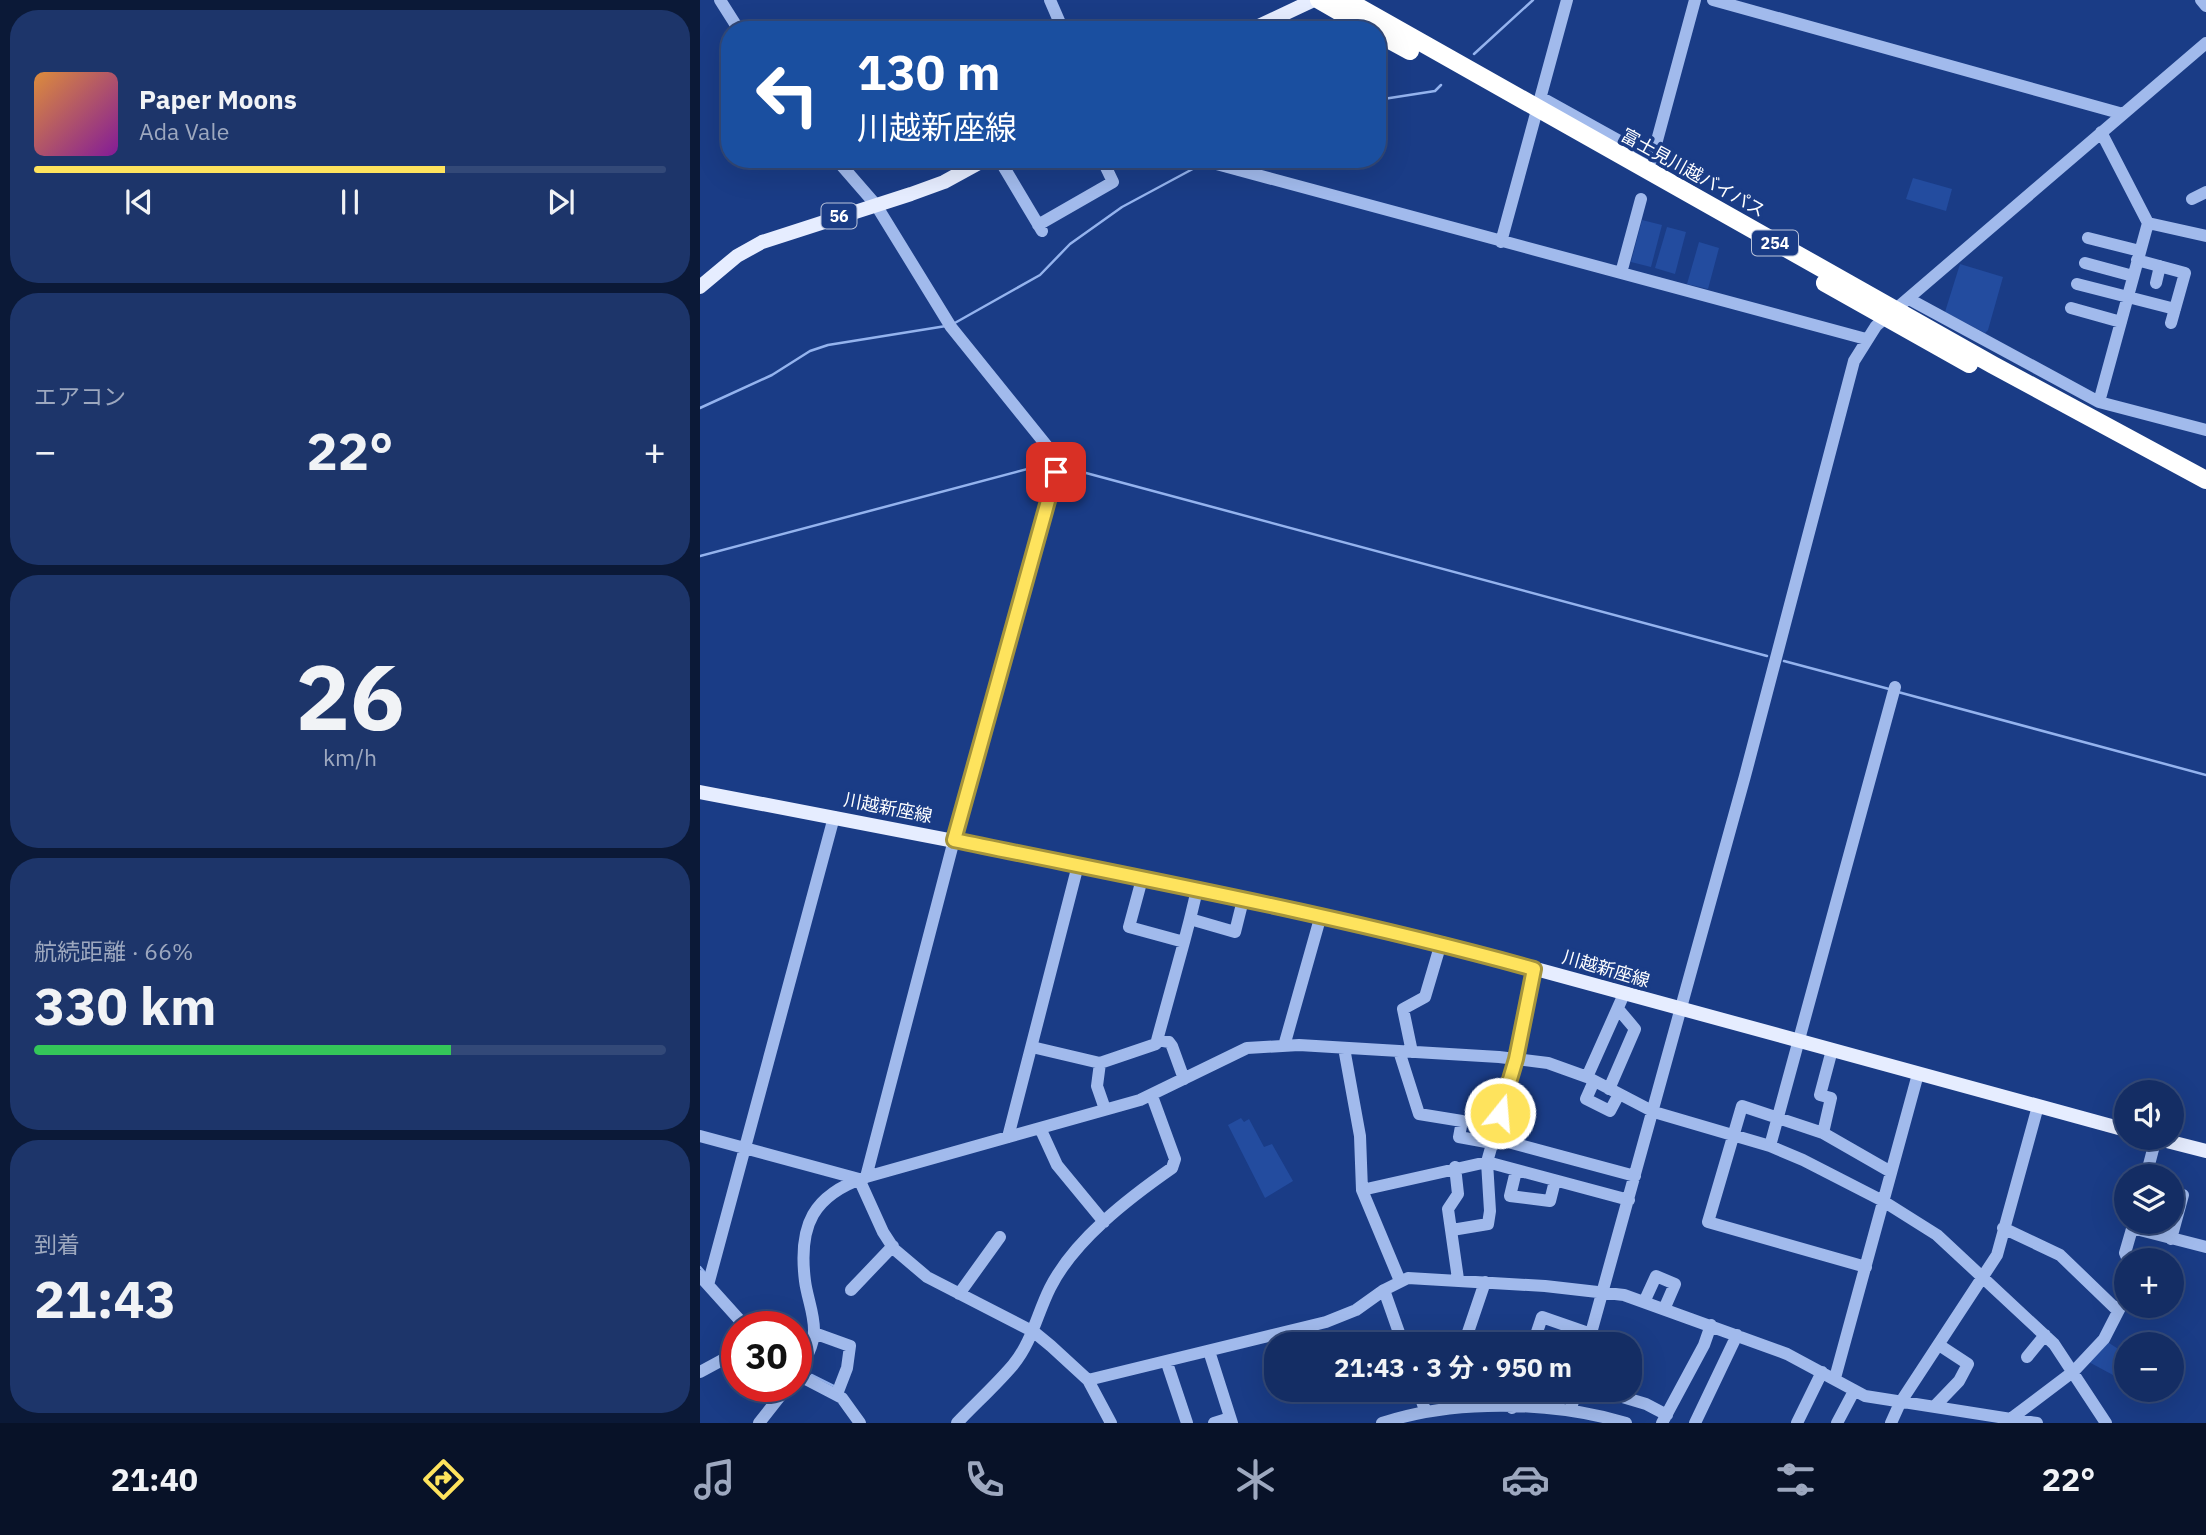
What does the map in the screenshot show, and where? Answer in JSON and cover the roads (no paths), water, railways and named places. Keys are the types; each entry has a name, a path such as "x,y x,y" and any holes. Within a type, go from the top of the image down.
{"highway":[{"path":"1316,0 1354,21"},
{"name":"富士見川越バイパス","path":"1346,0 1383,21"},
{"name":"富士見川越バイパス","path":"1386,23 2116,434 2206,480"},
{"name":"富士見川越バイパス","path":"1386,37 1538,109"},
{"name":"富士見川越バイパス","path":"1897,309 2206,491"}],"main road":[{"path":"1270,21 1316,0"},
{"name":"56","path":"700,287 737,256 762,242 944,182 970,168"},
{"name":"川越新座線","path":"700,792 1078,865 1321,915 1441,943 2114,1127"},
{"path":"2184,1146 2206,1152"}],"street":[{"path":"720,0 734,21"},
{"path":"1050,0 1059,21"},
{"path":"1501,242 1567,0"},
{"path":"1538,109 1653,159 1695,0"},
{"path":"1713,0 2123,114"},
{"path":"2201,0 2206,6"},
{"path":"1592,1332 1682,1010 1854,361 1866,340 1897,309 2206,43"},
{"path":"2099,402 2148,223 2101,132"},
{"path":"844,168 876,205 951,327 1051,451 1057,468 863,1178 893,1246 927,1277 1034,1332 1088,1380 1111,1423"},
{"path":"1004,168 1040,228 1113,183 1106,168"},
{"path":"1231,168 1866,340"},
{"path":"2192,199 2206,191"},
{"path":"1621,273 1641,199"},
{"path":"2148,223 2206,236"},
{"path":"2088,238 2185,273 2171,323"},
{"path":"2085,263 2133,276"},
{"path":"2156,283 2160,266"},
{"path":"2077,284 2175,309"},
{"path":"2147,317 2150,303"},
{"path":"2071,308 2121,322"},
{"path":"1897,309 2099,402 2206,430"},
{"path":"1770,1146 1895,687"},
{"path":"731,1311 704,1281 744,1148 834,817"},
{"path":"1008,1137 1078,865"},
{"path":"1142,879 1129,927 1184,942"},
{"path":"1032,1047 1100,1063 1156,1044 1198,890"},
{"path":"1190,919 1235,932 1243,900"},
{"path":"1284,1046 1321,915"},
{"path":"1441,943 1425,997 1403,1009 1405,1052 1419,1114 1462,1121 1459,1137 1492,1140 1636,1176"},
{"path":"1451,1230 1488,1224 1490,1211 1487,1162 1516,1059 1534,969"},
{"path":"1619,1010 1635,1029 1610,1111 1586,1099 1591,1079 1624,994"},
{"path":"1158,1040 1169,1042 1172,1046 1184,1079"},
{"path":"812,1341 814,1333 804,1260 810,1223 821,1200 863,1178 1152,1096 1247,1048 1344,1048 1548,1063 1591,1079 1654,1112 1770,1146 1884,1201 1937,1235 2045,1335 2074,1371 2106,1423"},
{"path":"1344,1048 1360,1136 1362,1190 1400,1281"},
{"path":"1823,1133 1831,1098 1820,1095 1832,1050"},
{"path":"1100,1063 1097,1086 1105,1109"},
{"path":"1835,1378 1918,1074"},
{"path":"957,1423 1014,1364 1034,1332 1050,1287 1104,1222 1175,1164 1152,1096"},
{"path":"1866,1267 1708,1222 1742,1106 1823,1133 1891,1171"},
{"path":"1891,1423 1900,1403 1997,1255 2038,1106"},
{"path":"1040,1128 1052,1157 1104,1222"},
{"path":"700,1136 863,1178"},
{"path":"1362,1190 1455,1167 1487,1162 1629,1200"},
{"path":"1455,1167 1458,1194 1448,1209 1458,1279"},
{"path":"1516,1171 1510,1196 1550,1201 1555,1181"},
{"path":"2003,1228 2060,1255 2114,1307"},
{"path":"2156,1234 2206,1247"},
{"path":"2171,1240 2173,1234"},
{"path":"959,1294 1000,1237"},
{"path":"850,1290 893,1246"},
{"path":"1645,1300 1656,1276 1675,1284 1665,1307"},
{"path":"1088,1380 1167,1363 1326,1322 1356,1310 1400,1281 1422,1278 1458,1279 1603,1292 1645,1300 1787,1354 1835,1378 1854,1391 1900,1403 2013,1417 2037,1423"},
{"path":"1468,1332 1485,1282"},
{"path":"1384,1290 1399,1332"},
{"path":"1537,1332 1542,1317 1575,1332"},
{"path":"2013,1417 2074,1371 2104,1339 2114,1317"},
{"path":"1639,1402 1665,1419 1704,1345 1711,1325"},
{"path":"814,1333 850,1346 847,1368 837,1394"},
{"path":"1695,1423 1737,1335"},
{"path":"2027,1357 2045,1335"},
{"path":"1934,1407 1959,1381 1968,1364 1939,1345"},
{"path":"1209,1351 1231,1421 1214,1423"},
{"path":"700,1372 721,1361"},
{"path":"1167,1363 1187,1423"},
{"path":"1797,1423 1822,1373"},
{"path":"812,1382 837,1394 860,1423"},
{"path":"1836,1423 1854,1391"},
{"path":"759,1423 775,1402"},
{"path":"1422,1402 1425,1410"},
{"path":"1446,1409 1448,1402"},
{"path":"1512,1408 1514,1402"},
{"path":"1571,1409 1573,1402"},
{"path":"1382,1423 1425,1410 1512,1408 1571,1409 1626,1423"}],"waterway":[{"path":"1474,54 1533,0"},
{"path":"1386,99 1435,91 1441,85"},
{"path":"953,324 1040,275 1070,244 1122,207 1195,168"},
{"path":"700,408 772,375 810,351 828,345 946,326"},
{"path":"700,556 1050,463"},
{"path":"1060,466 1767,656"},
{"path":"1784,661 1889,689"},
{"path":"1898,692 2206,775"},
{"path":"700,1267 706,1274"},
{"path":"812,1375 834,1386"}]}
